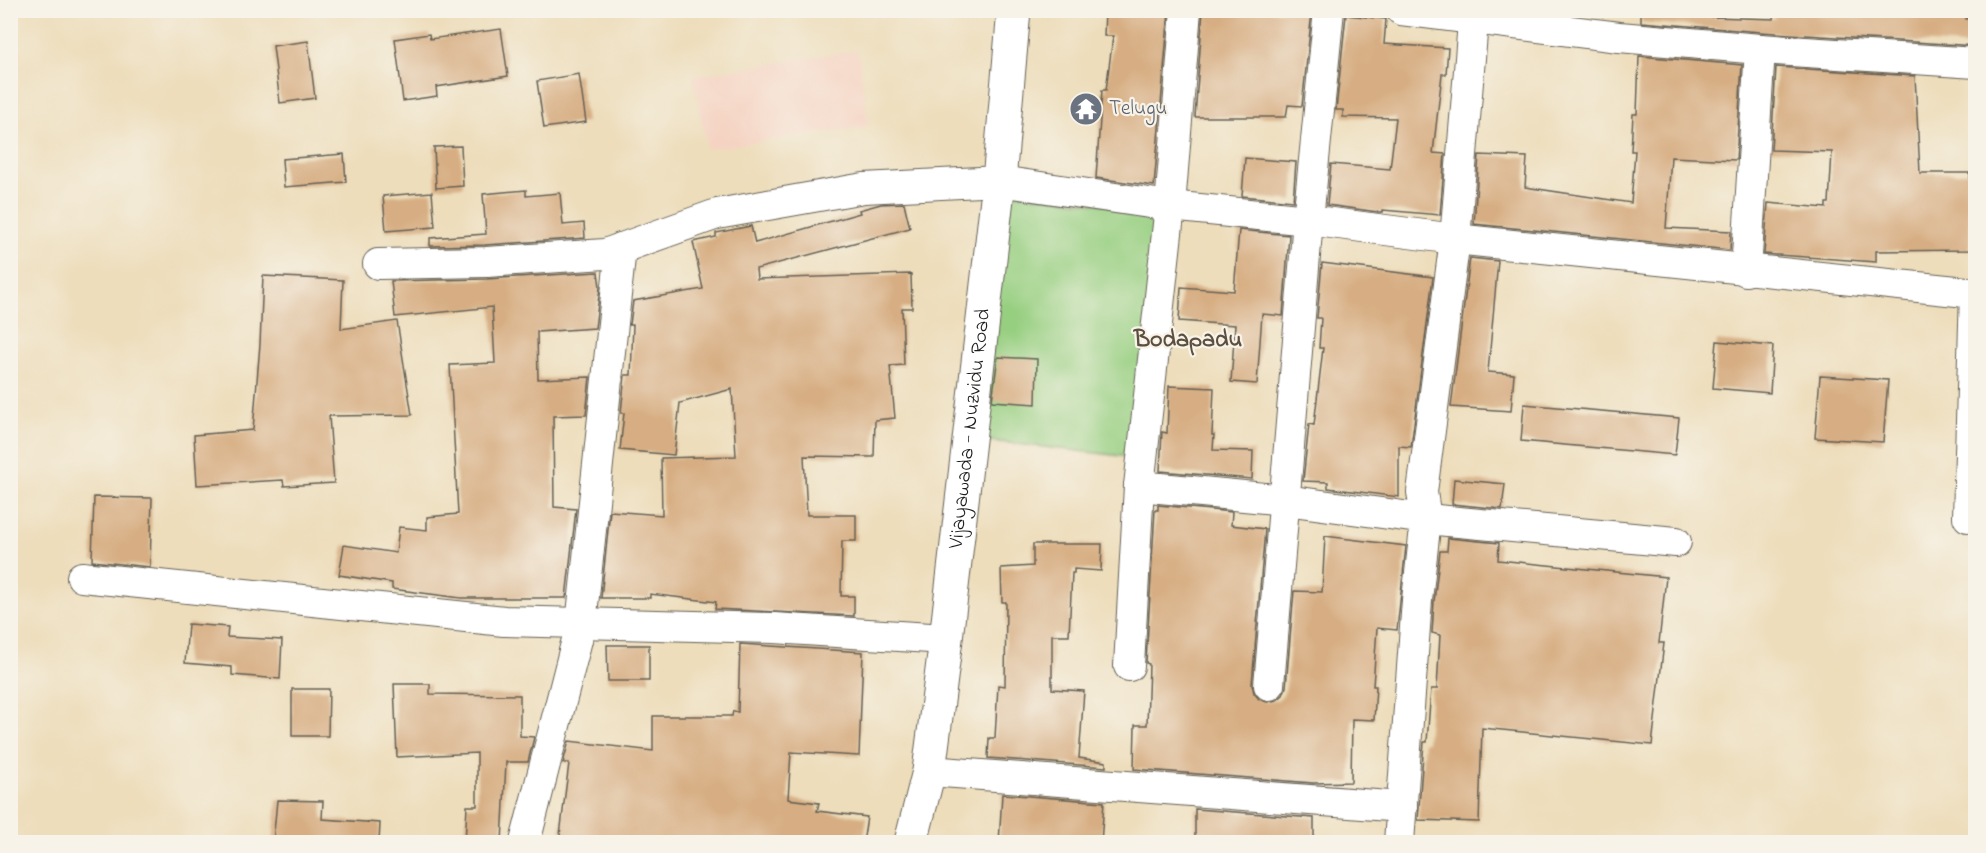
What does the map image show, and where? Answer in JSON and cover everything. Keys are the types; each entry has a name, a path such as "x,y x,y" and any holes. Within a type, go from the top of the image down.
{"street":[{"name":"Vijayawada - Nuzvidu Road","path":"911,843 929,771 946,639 999,181 1014,10"},
{"path":"1128,666 1139,486 1170,206 1185,10"},
{"path":"1269,685 1308,220 1329,10"},
{"path":"1401,10 1620,24 1760,49 1976,63"},
{"path":"1399,843 1426,519 1422,492 1455,239 1473,15"},
{"path":"1746,271 1760,49"},
{"path":"378,264 486,262 605,254 717,214 864,188 999,181 1170,206 1308,220 1455,239 1975,293 1968,517"},
{"path":"525,843 581,624 621,248"},
{"path":"1139,486 1286,500 1426,519 1676,542"},
{"path":"82,577 504,621 774,628 946,639"},
{"path":"929,771 1402,807"}],"shaded area":[{"path":"858,50 869,126 707,149 693,76"}],"green space":[{"path":"1009,193 1160,211 1130,457 982,440"}],"building":[{"path":"1105,10 1169,10 1154,186 1096,178 1102,90 1106,90 1113,36 1104,36"},
{"path":"1203,10 1312,11 1302,106 1288,105 1286,117 1195,117"},
{"path":"1641,10 1679,10 1678,16 1774,19 1775,10 1966,10 1966,19 1976,19 1976,46 1641,22"},
{"path":"1346,15 1386,19 1384,44 1448,48 1446,74 1442,74 1433,153 1445,154 1440,215 1383,210 1383,212 1378,212 1327,205 1331,164 1390,169 1396,118 1343,117 1343,110 1336,110"},
{"path":"501,29 508,76 436,87 437,96 403,101 395,39 429,34 430,39"},
{"path":"308,41 315,98 280,103 273,46"},
{"path":"1639,56 1742,65 1736,160 1671,157 1666,228 1731,231 1730,250 1474,224 1479,155 1527,157 1525,187 1631,203 1635,151 1631,151 1633,114 1637,114"},
{"path":"1776,67 1915,76 1920,173 1970,173 1970,250 1876,251 1876,262 1764,254 1768,203 1826,208 1826,203 1829,203 1832,152 1771,150"},
{"path":"579,74 586,122 544,128 537,81"},
{"path":"461,146 463,186 436,188 434,147"},
{"path":"344,154 346,182 284,187 282,159"},
{"path":"1245,158 1296,162 1293,201 1242,196"},
{"path":"526,190 526,196 560,193 563,225 584,223 585,238 485,245 430,246 430,238 486,234 483,194"},
{"path":"432,192 435,227 386,231 383,196"},
{"path":"904,203 910,228 756,269 757,279 911,274 912,308 902,308 904,365 890,366 895,418 875,420 874,457 804,456 807,515 856,515 856,541 842,541 841,596 854,596 854,616 715,609 716,602 650,594 650,598 601,598 610,511 662,515 661,458 736,456 732,389 680,403 674,455 620,450 625,375 631,375 633,325 630,325 633,301 703,289 693,242 716,237 716,233 751,226 755,243 860,213 859,210 881,204"},
{"path":"1239,230 1289,235 1283,316 1262,314 1257,384 1231,382 1235,325 1179,321 1181,287 1234,291"},
{"path":"1470,258 1498,261 1488,372 1514,374 1511,411 1451,407"},
{"path":"1322,263 1433,277 1411,447 1399,446 1399,497 1328,488 1328,482 1303,481 1309,424 1314,425 1323,348 1319,348 1321,318 1317,318"},
{"path":"598,272 600,287 595,328 537,332 538,379 590,377 586,415 553,416 554,507 576,509 566,598 461,598 392,589 392,583 339,575 344,545 396,553 399,527 427,530 427,517 458,514 450,365 495,363 492,307 395,317 391,281 487,279"},
{"path":"263,276 343,280 341,329 397,321 412,415 329,416 334,483 284,486 283,480 197,485 194,435 253,430"},
{"path":"1717,341 1773,346 1770,393 1713,388"},
{"path":"998,357 1037,359 1036,404 992,401"},
{"path":"1820,376 1888,380 1883,442 1815,438"},
{"path":"1169,386 1214,388 1213,450 1253,451 1252,479 1160,471 1162,432 1167,433"},
{"path":"1524,404 1679,418 1675,455 1521,441"},
{"path":"1454,479 1505,484 1502,509 1452,504"},
{"path":"94,497 152,498 150,567 92,561"},
{"path":"1158,505 1232,512 1231,525 1265,529 1252,684 1254,693 1259,699 1267,702 1277,700 1283,695 1286,687 1294,591 1322,592 1325,536 1406,546 1397,630 1377,628 1373,686 1376,686 1374,720 1352,719 1351,782 1313,783 1134,769 1135,725 1147,725 1149,664 1146,663 1155,510 1158,510"},
{"path":"1448,538 1499,543 1498,560 1666,577 1659,643 1664,643 1652,745 1482,728 1479,822 1418,820 1431,689 1437,689 1440,635 1432,633 1434,602 1440,551 1447,551"},
{"path":"1033,544 1102,544 1101,571 1074,569 1072,573 1069,635 1052,635 1052,689 1084,691 1079,758 1106,762 1106,767 988,758 989,738 995,738 998,685 1005,686 1006,602 1002,602 1001,568 1033,566"},
{"path":"188,624 228,627 227,637 282,640 280,679 232,675 232,667 185,663"},
{"path":"740,644 863,652 859,756 791,752 788,799 819,803 817,811 867,817 863,843 694,843 669,840 669,843 559,843 569,763 563,763 569,741 653,751 653,716 732,716 733,711 738,712"},
{"path":"607,645 649,645 649,681 608,681"},
{"path":"394,684 430,684 430,694 520,695 520,736 534,737 528,762 506,762 502,843 465,843 467,806 477,806 477,753 397,757"},
{"path":"292,689 329,689 328,736 292,736"},
{"path":"1002,794 1104,802 1101,843 999,843"},
{"path":"277,800 323,801 322,819 380,823 379,843 273,843"},
{"path":"1195,809 1314,818 1314,843 1195,843"}],"place":[{"name":"Telugu","path":"1086,109"}],"district":[{"name":"Bodapadu","path":"1188,340"}]}
